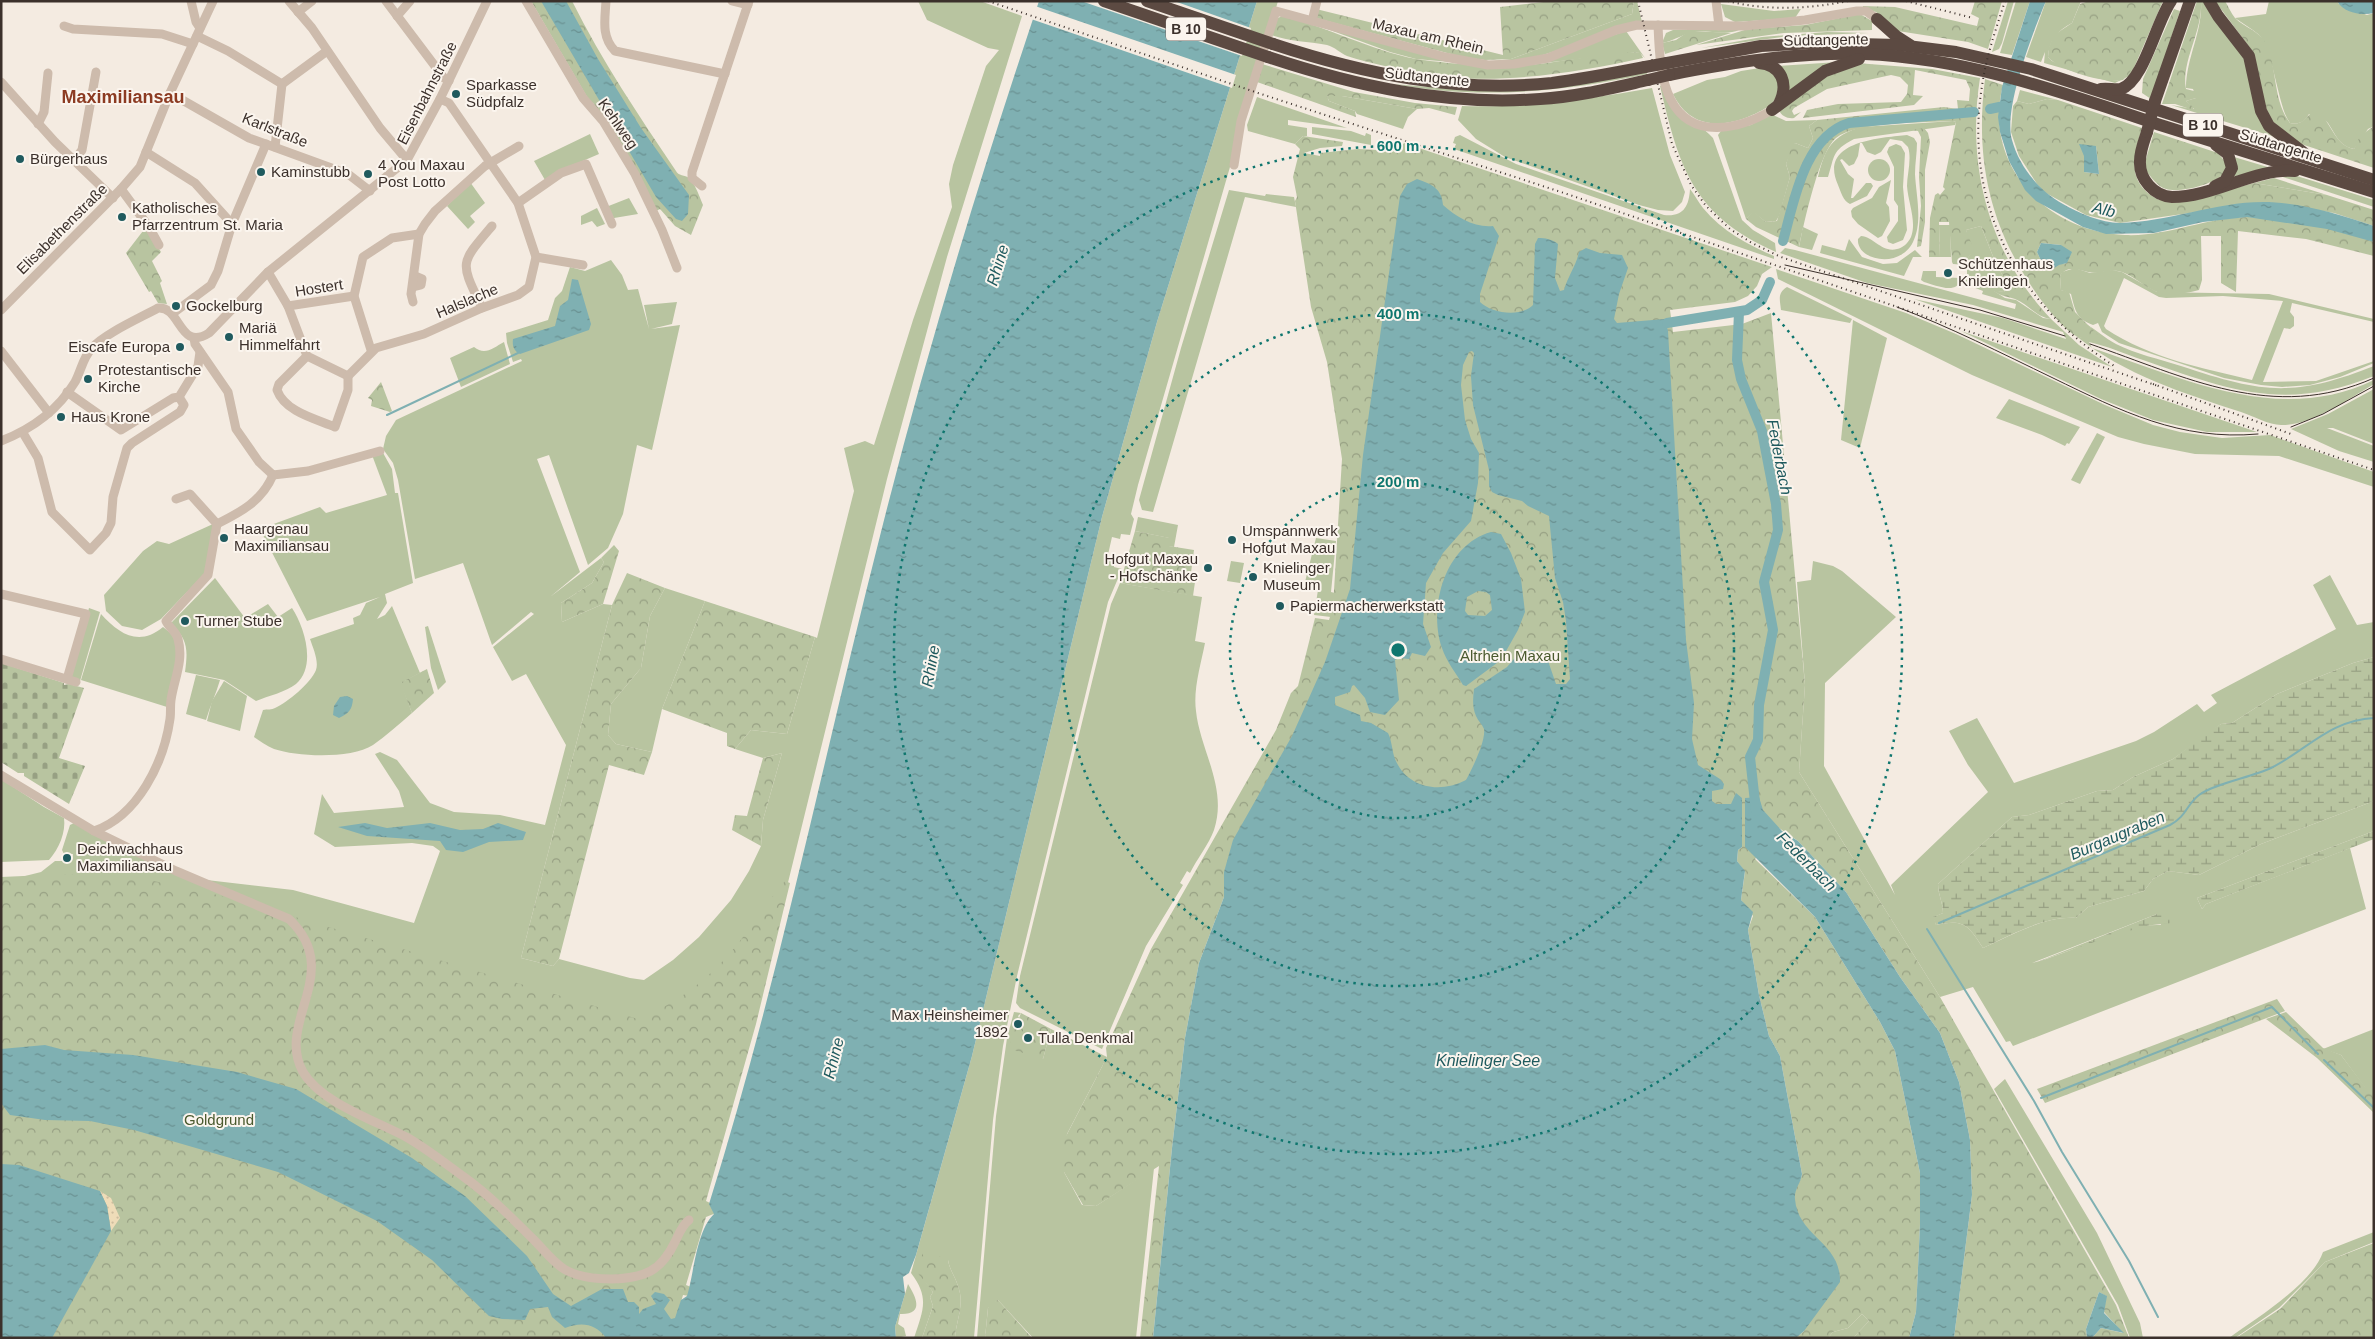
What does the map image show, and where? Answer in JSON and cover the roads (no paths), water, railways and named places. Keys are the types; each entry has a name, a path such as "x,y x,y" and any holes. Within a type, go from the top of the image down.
{"highway":[{"name":"Südtangente","path":"1104,1 1268,57 1368,86 1420,94 1473,98 1540,99 1588,93 1646,73"},
{"name":"Südtangente","path":"1147,1 1273,44 1372,74 1419,81 1472,85 1551,83 1646,73 1761,46 1864,42 1912,46 2090,90 2315,167 2374,192"},
{"path":"2090,90 2120,89 2135,79 2164,12 2171,1"},
{"path":"2190,1 2155,101 2147,132 2140,162 2142,174 2147,185 2161,194 2172,197 2287,170 2315,167"},
{"path":"2210,1 2218,16 2249,56 2261,112 2269,126 2315,167"},
{"path":"1864,42 1876,32 1878,19"},
{"path":"1878,19 1896,36 1912,46"},
{"name":"Südtangente","path":"1668,69 1810,55 1887,55 2001,68"},
{"path":"1775,107 1825,71 1851,60 1887,55"},
{"path":"1743,61 1769,64 1780,72 1784,85 1775,107"},
{"name":"Südtangente","path":"2029,75 2210,141 2374,180"},
{"path":"2204,190 2225,181 2232,168 2228,154 2210,141"}],"street":[{"path":"191,1 197,36"},
{"name":"Elisabethenstraße","path":"1,310 121,189 140,167 170,93 213,1"},
{"path":"289,1 327,51 380,128 407,160"},
{"path":"298,12 312,1"},
{"path":"386,1 444,78 449,81"},
{"path":"397,16 410,1"},
{"name":"Eisenbahnstraße","path":"194,338 203,337 210,333 268,272 407,160 440,99 487,1"},
{"name":"Kehlweg","path":"526,1 583,98 603,121 636,174 677,268"},
{"path":"606,1 606,40 615,51 725,74"},
{"path":"702,186 692,178 692,172 749,3 732,1"},
{"path":"1312,21 1317,1"},
{"path":"1716,1 1719,26"},
{"name":"Maxau am Rhein","path":"1234,165 1241,120 1276,11 1445,57 1488,65 1527,63 1548,58 1623,28 1637,25 1719,26 1805,20 1857,11 1866,11 1878,19"},
{"path":"1658,25 1659,53 1669,94 1684,116 1700,125 1723,128 1749,122 1775,107"},
{"path":"64,26 74,29 197,36 228,51 282,84"},
{"path":"172,314 211,285 218,271 232,224 270,145 282,84 327,51"},
{"path":"74,161 82,150 96,72"},
{"path":"38,124 44,112 48,74"},
{"path":"1,82 38,124 112,198"},
{"name":"Karlstraße","path":"170,93 249,138 348,174 370,191"},
{"path":"440,99 449,103 518,203 536,257 582,265"},
{"path":"413,302 411,294 415,276 419,234 436,211 490,162 519,146"},
{"path":"146,152 195,183 232,224"},
{"path":"518,203 561,174 586,164 612,224"},
{"name":"Elisabethenstraße","path":"121,189 149,227 159,245"},
{"path":"482,308 466,271 466,266 468,256 492,226"},
{"path":"307,356 279,384 277,390 285,402 296,410 335,427 348,390 348,376 371,350 354,296 364,256 392,238 419,234"},
{"name":"Halslache","path":"371,350 424,334 482,308 518,295 527,289 536,257"},
{"path":"268,272 288,306 307,356 348,376"},
{"name":"Hostert","path":"288,306 354,296"},
{"path":"1,441 23,432 50,413 74,383 86,355 99,341 158,308 167,308 185,332 194,338 200,352 228,392 236,429 259,462 272,475"},
{"path":"1,351 4,361 50,413"},
{"path":"67,392 121,430 173,398 179,397 198,366 200,352"},
{"path":"23,432 38,458 52,512 90,550 106,533 111,523 114,514 113,497 128,448 132,443 180,412 184,405 179,397"},
{"path":"272,475 308,471 380,451"},
{"path":"217,524 252,505 268,486 272,475"},
{"path":"176,500 190,494 217,524"},
{"path":"94,831 111,822 124,811 143,792 152,777 171,718 171,700 180,657 177,634 166,621 208,575 217,524"},
{"path":"1,594 86,614 67,679"},
{"path":"1,659 76,682"},
{"path":"1,775 94,831 176,871 280,913 294,924 306,940 312,965 311,980 297,1040 299,1061 308,1078 334,1100 410,1139 465,1178 563,1268 583,1275 607,1279 650,1272 664,1263 683,1226 689,1220"}],"water":[{"path":"541,1 566,1 598,59 641,128 689,195 688,214 682,221 676,219 656,197"},
{"name":"Rhine","path":"1039,1 1257,1 1157,322 1102,517 972,1056 916,1255 909,1273 903,1277 905,1294 895,1327 896,1338 606,1338 597,1329 587,1325 565,1328 552,1317 548,1307 530,1309 525,1320 502,1319 489,1316 432,1260 377,1221 278,1172 134,1130 90,1121 45,1120 10,1115 1,1103 1,1049 45,1045 64,1050 133,1055 237,1072 296,1089 412,1158 465,1196 527,1256 553,1294 571,1306 602,1289 623,1289 628,1302 634,1302 639,1307 639,1314 643,1309 656,1304 651,1296 655,1292 664,1294 670,1300 664,1309 671,1319 675,1318 681,1300 687,1296 696,1253 703,1231 714,1214 709,1204 757,1039 897,469 975,200"},
{"path":"2030,1 2046,1 2021,70 2015,91 2010,126 2015,150 2025,168 2038,185 2054,199 2090,217 2113,223 2138,222 2245,203 2291,204 2333,213 2374,226 2374,242 2327,229 2247,217 2203,222 2154,233 2106,234 2083,227 2036,201 2025,190 2009,161 2000,132 1998,117 2002,87"},
{"path":"2337,1 2374,1 2374,13 2353,13"},
{"path":"2079,144 2096,146 2099,174 2084,172 2084,156"},
{"name":"Knielinger See","path":"1417,179 1427,183 1438,191 1443,205 1454,214 1466,221 1479,225 1493,226 1499,236 1480,294 1480,302 1485,306 1498,311 1513,313 1521,312 1533,305 1535,244 1538,238 1543,238 1558,244 1555,278 1560,291 1564,290 1579,252 1586,248 1600,253 1622,255 1628,268 1619,294 1614,319 1617,323 1665,319 1668,331 1686,640 1694,703 1692,739 1698,765 1720,779 1724,784 1723,789 1712,791 1712,801 1716,804 1731,804 1736,793 1742,798 1742,847 1738,850 1737,861 1745,871 1741,900 1753,912 1748,930 1759,995 1769,1036 1780,1056 1802,1174 1795,1199 1803,1222 1834,1258 1840,1282 1804,1331 1796,1338 1153,1338 1185,1038 1199,963 1224,897 1224,872 1233,840 1292,736 1325,662 1350,589 1363,455 1400,196 1407,184","holes":["1472,351 1474,353 1471,376 1473,405 1489,470 1489,486 1492,492 1522,501 1549,516 1555,578 1563,602 1566,621 1570,679 1566,684 1556,684 1546,655 1533,650 1519,653 1507,667 1474,689 1474,709 1484,729 1484,734 1478,755 1466,780 1445,787 1425,786 1407,776 1400,769 1395,759 1388,733 1371,723 1361,721 1360,715 1335,705 1335,697 1350,692 1354,685 1365,698 1370,712 1385,715 1399,700 1395,660 1399,658 1409,659 1412,653 1425,656 1431,647 1423,624 1426,583 1443,553 1471,521 1478,483 1479,453 1471,439 1465,420 1461,385 1463,365 1469,352"]},
{"path":"2041,243 2061,245 2072,252 2067,263 2051,270 2044,267 2037,252"},
{"path":"572,279 578,280 591,324 589,330 520,354 518,353 514,348 513,339 555,326 560,306 568,300"},
{"path":"1491,532 1501,534 1521,579 1525,612 1518,630 1501,660 1466,686 1463,685 1444,653 1438,631 1437,614 1439,596 1444,579 1452,563 1462,550 1475,539","holes":["1478,591 1486,592 1490,595 1492,610 1485,616 1468,615 1465,611 1467,597"]},
{"path":"347,696 353,699 349,711 339,718 333,715 334,706 340,697"},
{"path":"1759,797 1763,810 1782,831 1798,841 1846,892 1900,977 1940,1033 1959,1082 1970,1140 1972,1195 1954,1338 1909,1338 1916,1312 1920,1173 1895,1051 1880,1022 1815,917 1745,847 1745,798"},
{"path":"365,823 387,828 430,823 460,830 483,829 498,823 526,832 523,840 489,842 463,852 446,850 440,841 367,836 338,827"},
{"path":"1,1164 19,1165 100,1191 107,1206 111,1231 52,1338 1,1338"},
{"path":"2099,1292 2107,1296 2104,1313 2124,1333 2101,1328 2092,1338 2087,1338 2086,1329"}],"waterway":[{"name":"Federbach","path":"1990,109 2004,106"},
{"name":"Federbach","path":"1783,241 1803,173 1811,156 1821,142 1834,130 1849,123 1974,112"},
{"path":"1667,323 1747,310 1762,300 1770,282"},
{"name":"Federbach","path":"1739,312 1737,360 1741,379 1762,431 1776,504 1778,530 1764,582 1773,630 1759,705 1758,740 1750,757 1756,811"},
{"path":"387,415 518,353"},
{"name":"Burgaugraben","path":"1939,923 2170,825 2176,822 2195,799 2205,791 2271,768 2344,724 2374,718"},
{"path":"1927,929 2034,1101 2062,1152 2129,1261 2158,1317"},
{"path":"2041,1098 2272,1007 2318,1054"},
{"path":"2324,1060 2374,1108"}],"tram line":[{"path":"1785,265 1980,310 2065,336"},
{"path":"1897,307 1956,332 2103,402 2152,421 2203,433 2230,435 2258,434"},
{"path":"2090,344 2195,381 2265,396 2301,396 2337,391 2374,378"},
{"path":"2291,427 2323,414 2374,386"}],"railway":[{"path":"988,1 1261,94 1564,193 2374,470"},
{"path":"1638,1 1672,144 1691,185 1706,206 1730,229 1752,243 1781,257 2158,386"},
{"path":"1728,1 1772,8 1818,6 1848,1"},
{"path":"1906,1 1973,18"},
{"path":"2005,1 1986,64 1978,129 1981,171 1990,210 2005,248 2026,282 2051,314 2081,342 2116,367"},
{"path":"2153,384 2291,434"}],"place":[{"name":"Sparkasse Südpfalz","path":"456,94"},
{"name":"Bürgerhaus","path":"20,159"},
{"name":"Kaminstubb","path":"261,172"},
{"name":"4 You Maxau Post Lotto","path":"368,174"},
{"name":"Katholisches Pfarrzentrum St. Maria","path":"122,217"},
{"name":"Schützenhaus Knielingen","path":"1948,273"},
{"name":"Gockelburg","path":"176,306"},
{"name":"Mariä Himmelfahrt","path":"229,337"},
{"name":"Eiscafe Europa","path":"180,347"},
{"name":"Protestantische Kirche","path":"88,379"},
{"name":"Haus Krone","path":"61,417"},
{"name":"Haargenau Maximiliansau","path":"224,538"},
{"name":"Umspannwerk Hofgut Maxau","path":"1232,540"},
{"name":"Hofgut Maxau - Hofschänke","path":"1208,568"},
{"name":"Knielinger Museum","path":"1253,577"},
{"name":"Papiermacherwerkstatt","path":"1280,606"},
{"name":"Turner Stube","path":"185,621"},
{"name":"Deichwachhaus Maximiliansau","path":"67,858"},
{"name":"Max Heinsheimer 1892","path":"1018,1024"},
{"name":"Tulla Denkmal","path":"1028,1038"}],"district":[{"name":"Maximiliansau","path":"123,97"}],"water label":[{"name":"Alb","path":"2104,209"}],"park label":[{"name":"Altrhein Maxau","path":"1510,656"},
{"name":"Goldgrund","path":"219,1120"}]}
